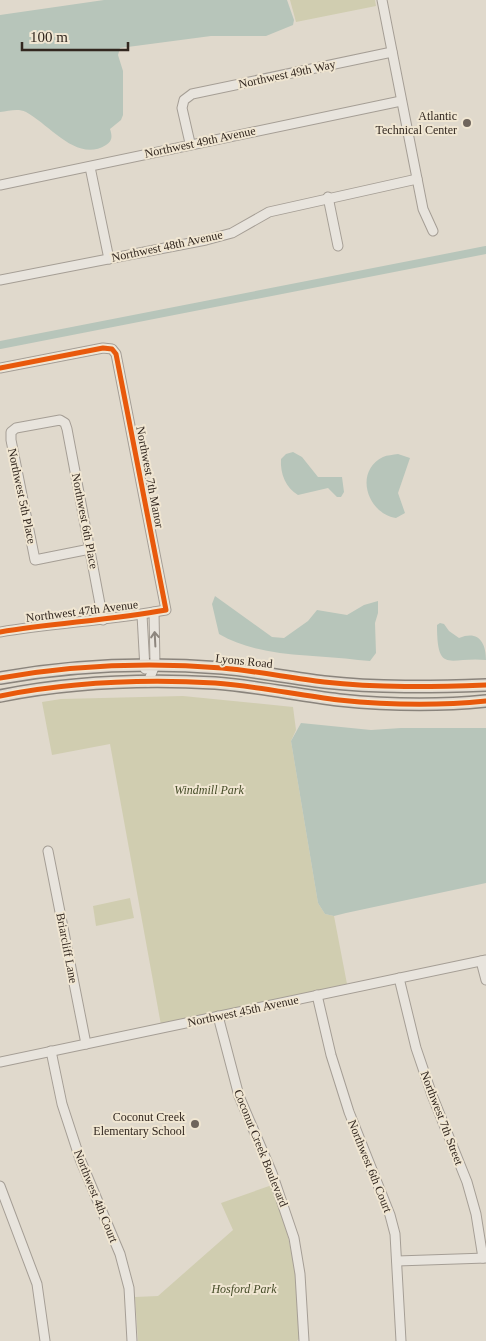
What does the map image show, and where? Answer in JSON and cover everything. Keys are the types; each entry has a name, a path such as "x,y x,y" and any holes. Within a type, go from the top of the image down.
{"main road":[{"name":"Lyons Road","path":"0,678 92,666 150,665 222,668 324,682 376,686 486,685"},
{"name":"Lyons Road","path":"0,696 83,684 148,682 215,683 371,702 422,704 486,701"}],"street":[{"path":"382,0 423,209 433,231"},
{"name":"Northwest 49th Way","path":"190,143 182,108 184,100 192,94 392,52"},
{"name":"Northwest 49th Avenue","path":"0,185 90,167 190,143 401,101"},
{"path":"90,167 109,259"},
{"name":"Northwest 48th Avenue","path":"0,280 206,240 232,233 269,212 328,197 417,179"},
{"path":"328,197 338,246"},
{"name":"Northwest 7th Manor","path":"0,368 103,348 112,349 116,354 166,610"},
{"name":"Northwest 6th Place","path":"11,432 16,428 60,420 65,423 103,620"},
{"name":"Northwest 5th Place","path":"11,432 35,560 90,550"},
{"name":"Northwest 47th Avenue","path":"0,632 60,622 103,620 166,610"},
{"path":"148,682 154,612"},
{"path":"142,615 150,665"},
{"name":"Briarcliff Lane","path":"48,851 86,1044"},
{"path":"484,960 486,980"},
{"name":"Northwest 45th Avenue","path":"0,1062 484,960"},
{"name":"Northwest 7th Street","path":"399,978 416,1048 432,1095 467,1182 476,1214 484,1258"},
{"name":"Northwest 6th Court","path":"317,995 331,1056 348,1112 390,1215 397,1261 401,1341"},
{"name":"Coconut Creek Boulevard","path":"218,1016 238,1096 272,1173 292,1231 300,1274 304,1341"},
{"name":"Northwest 4th Court","path":"51,1051 62,1104 80,1160 120,1254 129,1288 132,1341"},
{"path":"0,1186 37,1284 45,1341"},
{"path":"397,1261 484,1258"}],"green space":[{"path":"290,0 375,0 376,6 296,22"},
{"name":"Windmill Park","path":"183,696 293,707 296,730 291,741 318,903 325,914 334,916 347,984 161,1025 110,744 52,755 42,702 61,699"},
{"path":"130,898 134,918 96,926 93,906"},
{"name":"Hosford Park","path":"272,1185 287,1232 295,1270 300,1337 297,1341 138,1341 135,1297 158,1296 233,1230 221,1203"}],"shaded area":[{"path":"104,0 287,0 294,20 293,25 266,36 211,36 120,48 118,55 123,71 123,115 121,120 110,129 110,142 95,149 74,146 26,112 17,110 0,112 0,15"},
{"path":"293,452 302,457 318,477 342,477 344,492 341,497 337,497 328,488 298,495 290,489 283,475 281,459 286,454"},
{"path":"398,454 410,458 398,493 405,513 396,518 386,515 378,509 368,492 367,482 368,472 374,464 385,456"},
{"path":"215,596 272,637 284,638 308,621 317,610 347,615 364,605 378,601 378,613 375,623 376,653 370,661 287,654 235,642 219,634 212,604"},
{"path":"440,623 444,624 449,631 459,638 471,636 480,639 486,654 486,660 455,661 443,657 438,641 437,625"},
{"path":"301,723 371,730 486,728 486,883 334,916 325,914 318,903 291,741"}],"waterway":[{"path":"0,345 486,250"}],"cycle path":[{"path":"0,368 103,348 112,349 116,354 166,610 0,632"},
{"path":"0,678 56,670 166,665 222,668 324,682 364,685 425,687 486,685"},
{"path":"0,696 80,685 161,681 230,684 339,700 375,703 431,704 486,701"}],"place":[{"name":"Atlantic Technical Center","path":"467,123"},
{"name":"Coconut Creek Elementary School","path":"195,1124"}]}
